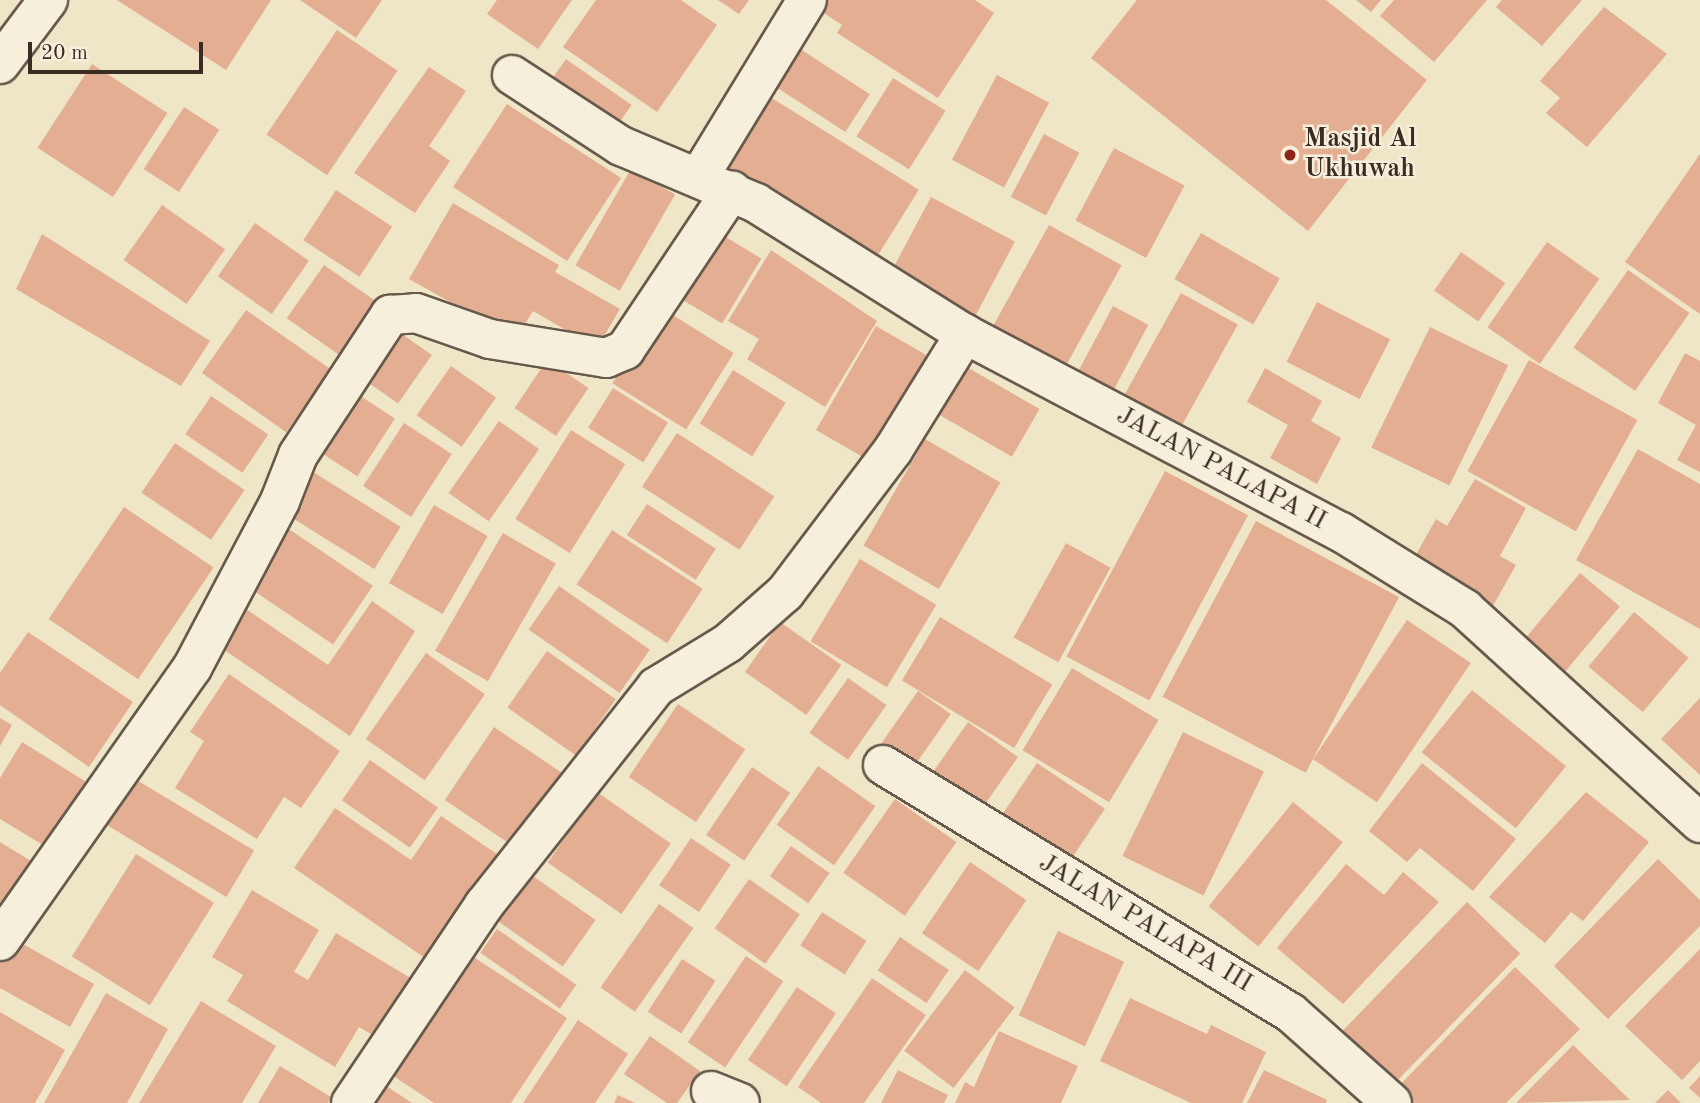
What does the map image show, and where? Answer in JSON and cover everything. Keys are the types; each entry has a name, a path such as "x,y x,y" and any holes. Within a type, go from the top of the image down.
{"street":[{"path":"0,64 48,0"},
{"path":"0,941 192,668 304,444 390,315 416,313 490,339 606,358 625,350 715,184 807,0"},
{"name":"JALAN PALAPA II","path":"512,75 621,146 715,184 965,334 1341,532 1465,609 1700,823"},
{"path":"351,1103 484,905 656,687 728,643 785,593 893,450 965,334"},
{"name":"JALAN PALAPA III","path":"883,765 1291,1013 1392,1103"}],"building":[{"path":"117,0 271,0 226,70"},
{"path":"300,0 382,0 356,38"},
{"path":"497,0 572,0 538,49 487,14"},
{"path":"596,0 681,0 717,25 657,112 563,47"},
{"path":"718,0 749,0 739,14"},
{"path":"825,0 975,0 994,13 938,98 837,33 842,25 819,10"},
{"name":"Masjid Al Ukhuwah","path":"1137,0 1326,0 1427,80 1308,231 1091,58"},
{"path":"1356,0 1381,0 1371,12"},
{"path":"1394,0 1487,0 1434,62 1380,16"},
{"path":"1502,0 1582,0 1542,46 1496,7"},
{"path":"1604,7 1667,54 1587,147 1546,113 1560,98 1540,81"},
{"path":"337,30 398,71 327,175 267,134"},
{"path":"791,43 870,94 845,132 766,81"},
{"path":"566,59 632,105 610,135 545,89"},
{"path":"92,64 167,113 113,197 38,148"},
{"path":"429,67 466,91 429,146 450,161 415,213 354,173"},
{"path":"997,75 1049,103 1004,187 952,160"},
{"path":"893,78 946,111 909,169 856,137"},
{"path":"767,95 919,190 872,264 720,170"},
{"path":"507,104 621,178 567,261 453,187"},
{"path":"184,107 219,130 179,192 144,169"},
{"path":"1044,134 1079,153 1046,215 1011,197"},
{"path":"1114,148 1185,186 1146,258 1076,220"},
{"path":"1700,154 1700,314 1625,262"},
{"path":"631,169 675,194 620,291 576,265"},
{"path":"336,190 392,226 360,277 303,240"},
{"path":"931,197 1015,242 975,317 891,272"},
{"path":"453,203 559,265 555,272 620,309 597,348 533,311 516,339 409,279"},
{"path":"162,205 225,249 187,304 124,260"},
{"path":"255,223 309,261 272,314 218,276"},
{"path":"1049,225 1122,265 1060,377 987,337"},
{"path":"709,227 761,258 722,324 670,292"},
{"path":"1201,233 1280,278 1253,324 1174,279"},
{"path":"42,234 210,341 181,386 16,289"},
{"path":"1547,242 1599,279 1540,364 1487,327"},
{"path":"771,250 877,321 825,407 747,359 759,339 728,321"},
{"path":"1461,252 1505,283 1478,321 1434,291"},
{"path":"324,265 389,310 351,364 287,318"},
{"path":"1628,270 1689,313 1635,391 1574,348"},
{"path":"1181,293 1238,325 1175,437 1118,406"},
{"path":"1317,302 1390,339 1360,399 1287,362"},
{"path":"1113,306 1148,325 1110,396 1075,378"},
{"path":"660,307 734,353 686,429 612,383"},
{"path":"246,310 330,369 286,432 202,373"},
{"path":"386,323 432,355 398,403 352,371"},
{"path":"876,326 928,356 868,460 816,430"},
{"path":"1430,327 1508,365 1449,486 1371,447"},
{"path":"1685,353 1700,361 1700,472 1677,460 1696,425 1658,403"},
{"path":"547,360 588,388 556,436 515,408"},
{"path":"1529,360 1637,420 1576,531 1467,471"},
{"path":"451,366 496,398 462,447 417,415"},
{"path":"965,366 1039,409 1012,457 938,414"},
{"path":"1265,368 1322,401 1311,421 1341,438 1317,484 1270,458 1288,425 1247,402"},
{"path":"733,370 786,403 752,456 700,423"},
{"path":"348,388 395,418 357,476 310,446"},
{"path":"613,388 668,422 643,462 588,428"},
{"path":"211,396 268,435 242,473 185,434"},
{"path":"499,421 539,449 489,521 449,493"},
{"path":"404,423 452,454 411,517 363,486"},
{"path":"571,430 625,464 570,553 515,519"},
{"path":"677,433 774,496 739,550 642,487"},
{"path":"925,439 1000,482 939,589 864,546"},
{"path":"175,443 245,490 211,540 141,493"},
{"path":"1638,449 1700,484 1700,629 1576,560"},
{"path":"310,470 401,527 374,569 284,512"},
{"path":"1165,471 1248,515 1149,701 1066,656"},
{"path":"1475,479 1526,508 1500,556 1516,565 1490,611 1409,567 1436,519 1447,526"},
{"path":"647,504 716,549 696,580 627,535"},
{"path":"434,505 488,536 443,614 389,583"},
{"path":"124,507 214,567 138,679 49,619"},
{"path":"1256,521 1399,597 1306,773 1163,697"},
{"path":"280,523 373,586 333,644 240,582"},
{"path":"612,530 703,589 667,643 577,585"},
{"path":"503,533 556,564 488,681 435,651"},
{"path":"1066,543 1111,568 1058,662 1014,637"},
{"path":"860,559 936,605 887,687 811,641"},
{"path":"1580,573 1620,606 1564,673 1524,640"},
{"path":"559,586 650,650 620,693 529,629"},
{"path":"372,601 415,631 350,736 220,647 246,609 328,665"},
{"path":"1634,612 1688,658 1643,712 1588,666"},
{"path":"940,617 1052,684 1014,748 902,680"},
{"path":"1407,620 1471,663 1377,802 1313,759"},
{"path":"780,622 841,665 806,715 745,672"},
{"path":"28,632 133,702 89,767 0,705 0,673"},
{"path":"547,651 616,699 576,756 507,708"},
{"path":"426,653 485,694 425,780 366,739"},
{"path":"1072,668 1159,720 1109,802 1023,750"},
{"path":"229,674 340,751 301,808 284,797 257,839 175,788 204,741 190,732"},
{"path":"848,678 887,705 848,760 810,733"},
{"path":"1472,690 1566,766 1516,828 1422,752"},
{"path":"918,691 951,714 908,775 875,752"},
{"path":"1700,698 1700,775 1661,739"},
{"path":"678,704 745,749 696,822 629,777"},
{"path":"0,718 12,725 0,746"},
{"path":"968,722 1018,757 973,821 923,786"},
{"path":"494,727 563,773 514,846 445,800"},
{"path":"1183,732 1264,771 1203,895 1123,856"},
{"path":"22,742 88,783 48,848 0,819 0,778"},
{"path":"370,760 438,808 410,848 342,800"},
{"path":"1037,763 1105,809 1068,864 1000,819"},
{"path":"1422,763 1516,839 1473,891 1420,848 1407,862 1369,831"},
{"path":"818,766 875,806 834,865 777,825"},
{"path":"752,767 790,793 744,861 706,835"},
{"path":"135,779 254,851 226,897 107,825"},
{"path":"597,792 671,844 621,914 548,862"},
{"path":"1586,792 1649,842 1583,921 1571,912 1545,943 1489,897"},
{"path":"895,799 956,842 905,916 843,873"},
{"path":"1293,802 1343,842 1258,946 1209,906"},
{"path":"335,808 411,860 441,816 497,854 425,958 294,868"},
{"path":"691,838 731,865 699,912 659,885"},
{"path":"0,842 31,861 5,905 0,902"},
{"path":"791,846 830,873 808,903 770,876"},
{"path":"136,854 214,903 150,1005 72,957"},
{"path":"1658,859 1700,900 1700,926 1608,1019 1554,966"},
{"path":"970,862 1026,900 978,971 922,933"},
{"path":"1346,864 1384,895 1403,872 1439,902 1343,1004 1277,948"},
{"path":"530,874 596,920 563,967 497,921"},
{"path":"749,879 800,915 765,964 715,928"},
{"path":"252,890 319,930 294,972 308,980 336,933 412,979 376,1037 359,1027 335,1067 227,1001 243,975 212,957"},
{"path":"1467,902 1520,953 1388,1090 1335,1039"},
{"path":"659,904 693,928 635,1012 600,988"},
{"path":"822,912 866,941 845,974 800,946"},
{"path":"497,929 576,985 560,1008 480,953"},
{"path":"1058,931 1124,962 1085,1046 1019,1015"},
{"path":"7,935 94,984 70,1027 0,988 0,948"},
{"path":"900,937 949,970 927,1003 878,970"},
{"path":"1700,949 1700,1061 1682,1080 1625,1026"},
{"path":"469,954 567,1018 511,1103 434,1103 389,1073"},
{"path":"746,956 783,981 725,1067 688,1042"},
{"path":"682,959 716,981 681,1034 648,1012"},
{"path":"1515,967 1580,1029 1506,1103 1394,1103 1388,1097"},
{"path":"965,970 1015,1007 954,1088 904,1051"},
{"path":"872,978 926,1015 864,1103 821,1103 798,1087"},
{"path":"797,987 836,1013 787,1086 748,1060"},
{"path":"106,993 168,1029 127,1103 44,1103"},
{"path":"1130,998 1207,1034 1211,1025 1266,1052 1242,1103 1191,1103 1100,1061"},
{"path":"201,1001 276,1046 242,1103 139,1103"},
{"path":"0,1012 65,1050 35,1103 0,1103"},
{"path":"578,1020 628,1054 595,1103 523,1103"},
{"path":"999,1031 1078,1066 1061,1103 955,1103 965,1082 974,1087"},
{"path":"650,1036 700,1071 677,1103 667,1103 624,1074"},
{"path":"1573,1045 1630,1100 1516,1103"},
{"path":"280,1066 331,1097 328,1103 258,1103"},
{"path":"898,1070 948,1095 944,1103 881,1103"},
{"path":"1264,1070 1327,1100 1326,1103 1247,1103"},
{"path":"1700,1076 1700,1098 1689,1088"},
{"path":"379,1081 412,1103 364,1103"},
{"path":"1668,1090 1681,1103 1655,1103"},
{"path":"618,1095 635,1103 614,1103"}],"place":[{"name":"Masjid Al Ukhuwah","path":"1290,155"}]}
